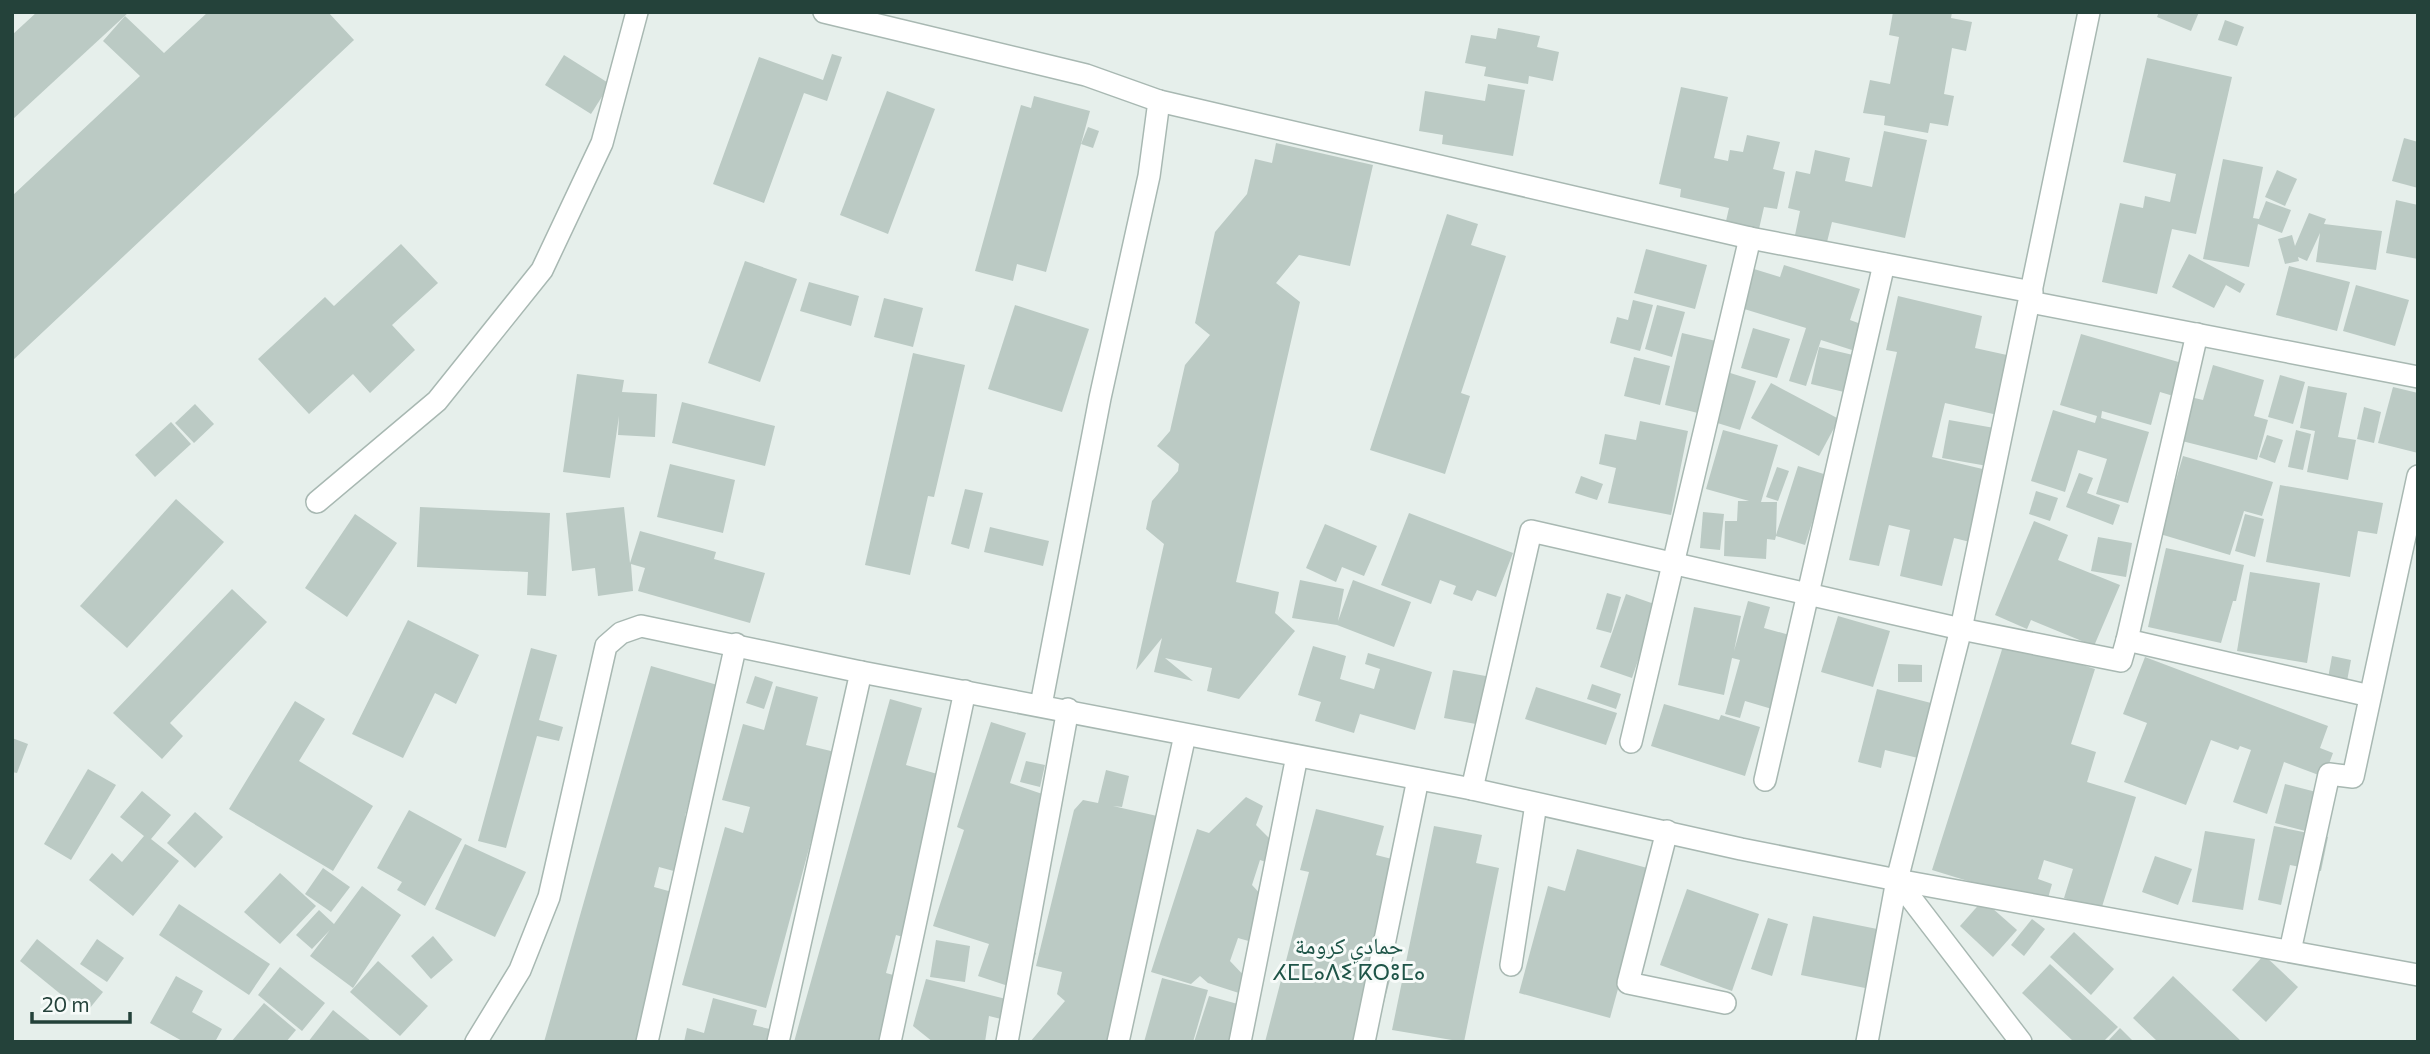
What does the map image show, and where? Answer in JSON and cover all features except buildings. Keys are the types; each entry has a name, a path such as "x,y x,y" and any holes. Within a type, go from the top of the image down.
{"street":[{"path":"317,502 437,401 542,270 602,143 637,12"},
{"path":"824,12 1086,75 1159,101 1750,238 1884,264 2197,334 2418,377"},
{"path":"1867,1042 1897,880 1961,629 2089,12"},
{"path":"1041,705 1100,398 1149,176 1159,101"},
{"path":"1631,743 1750,238"},
{"path":"1766,780 1884,264"},
{"path":"1472,789 1531,531 1961,629 2121,661 2197,334"},
{"path":"2290,951 2329,774 2353,777 2418,476"},
{"path":"476,1042 520,970 549,897 606,646 621,633 641,626 860,672 1068,709 1185,735 1472,789 1897,880 2418,975"},
{"path":"2127,640 2370,696"},
{"path":"647,1042 736,644"},
{"path":"778,1042 860,672"},
{"path":"890,1042 965,691"},
{"path":"1007,1042 1068,709"},
{"path":"1118,1042 1185,735"},
{"path":"1240,1042 1297,756"},
{"path":"1364,1042 1418,779"},
{"path":"1511,965 1536,804"},
{"path":"1667,831 1628,983 1725,1003"},
{"path":"1897,880 2021,1042"}],"district":[{"name":"حمادي كرومة ⵃⵎⵎⴰⴷⵉ ⴽⵔⵓⵎⴰ","path":"1349,958"}]}
